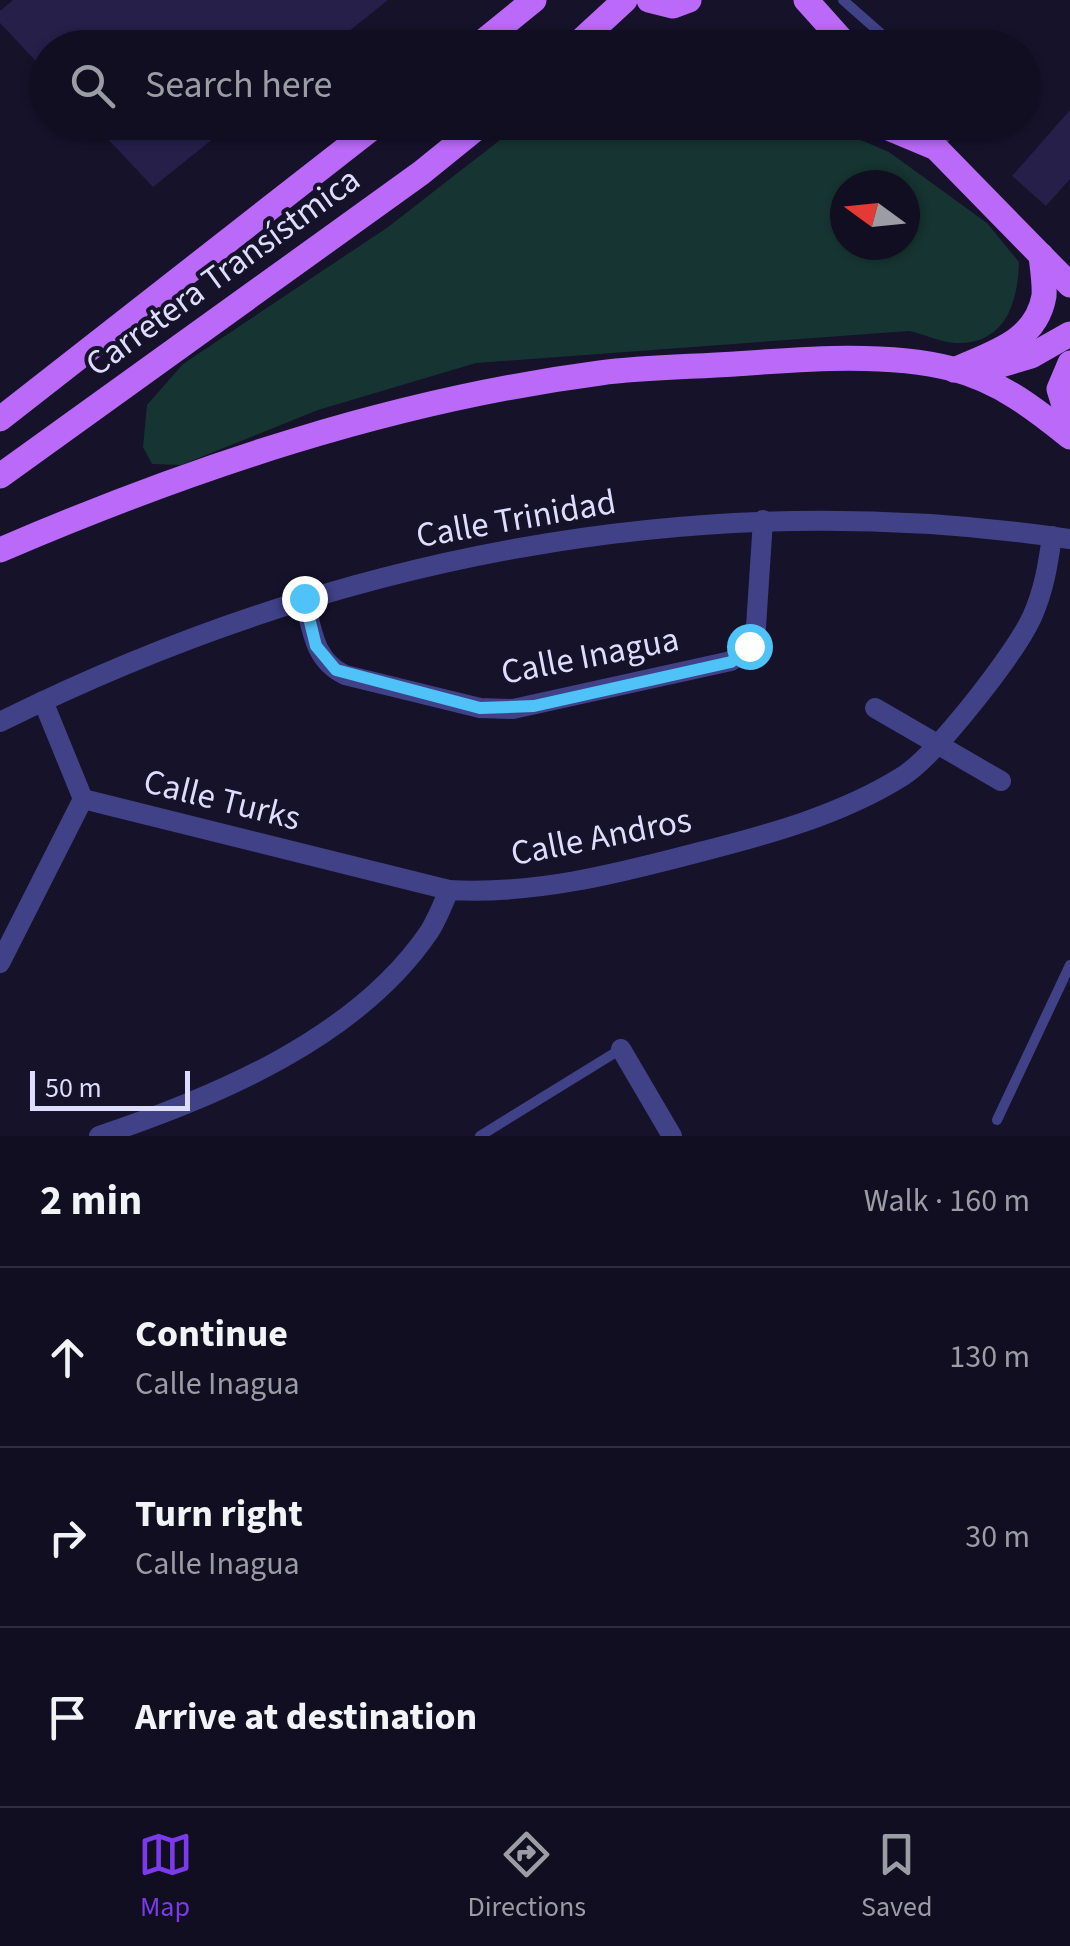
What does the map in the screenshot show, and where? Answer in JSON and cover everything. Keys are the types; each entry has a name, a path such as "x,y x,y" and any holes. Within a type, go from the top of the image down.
{"main road":[{"path":"497,30 534,0"},
{"path":"592,30 626,0"},
{"path":"649,0 673,6 690,0"},
{"path":"806,0 833,30"},
{"name":"Carretera Transístmica","path":"0,419 357,140"},
{"name":"Carretera Transístmica","path":"0,476 462,140"},
{"path":"917,140 936,148"},
{"path":"929,140 1070,285"},
{"path":"954,370 1016,343 1035,321 1044,294 1041,255"},
{"path":"0,550 242,458 414,407 600,373 772,361 872,360 954,370 993,367 1031,356 1070,334"},
{"path":"1070,364 1059,390 1070,425"},
{"path":"954,370 1022,398 1070,436"}],"street":[{"name":"Calle Trinidad","path":"0,722 121,664 304,598 510,548 622,531 763,520 848,519 952,525 1061,538"},
{"name":"Calle Inagua","path":"304,598 316,646 329,664 345,675 480,708 534,706 731,662 749,646 756,627 763,520"},
{"name":"Calle Andros","path":"449,890 479,892 580,881 742,842 862,798 906,774 995,673 1030,622 1061,538"},
{"path":"0,963 83,799 43,700"},
{"path":"875,708 1001,781"},
{"name":"Calle Turks","path":"83,799 449,890"},
{"path":"100,1136 183,1108 249,1078 330,1028 392,976 430,930 449,890"},
{"path":"621,1049 672,1136"}],"lane":[{"path":"843,0 876,30"},
{"path":"936,148 943,140"},
{"path":"1041,255 1070,265"},
{"path":"998,1120 1070,965"},
{"path":"480,1136 621,1049"}],"green space":[{"path":"500,140 861,140 889,152 914,170 830,170 830,260 920,260 920,174 987,223 1019,262 1016,292 1005,319 986,337 972,342 949,342 909,331 476,363 318,410 181,465 152,464 143,447 147,405 183,364 388,227"}],"building":[{"path":"13,0 388,0 350,30 30,30 30,55 0,23 0,11"},
{"path":"1070,110 1070,179 1046,206 1012,176"},
{"path":"109,140 212,140 153,187"}],"route":[{"path":"304,598 316,646 336,670 492,710 534,706 731,662 749,646"}]}
